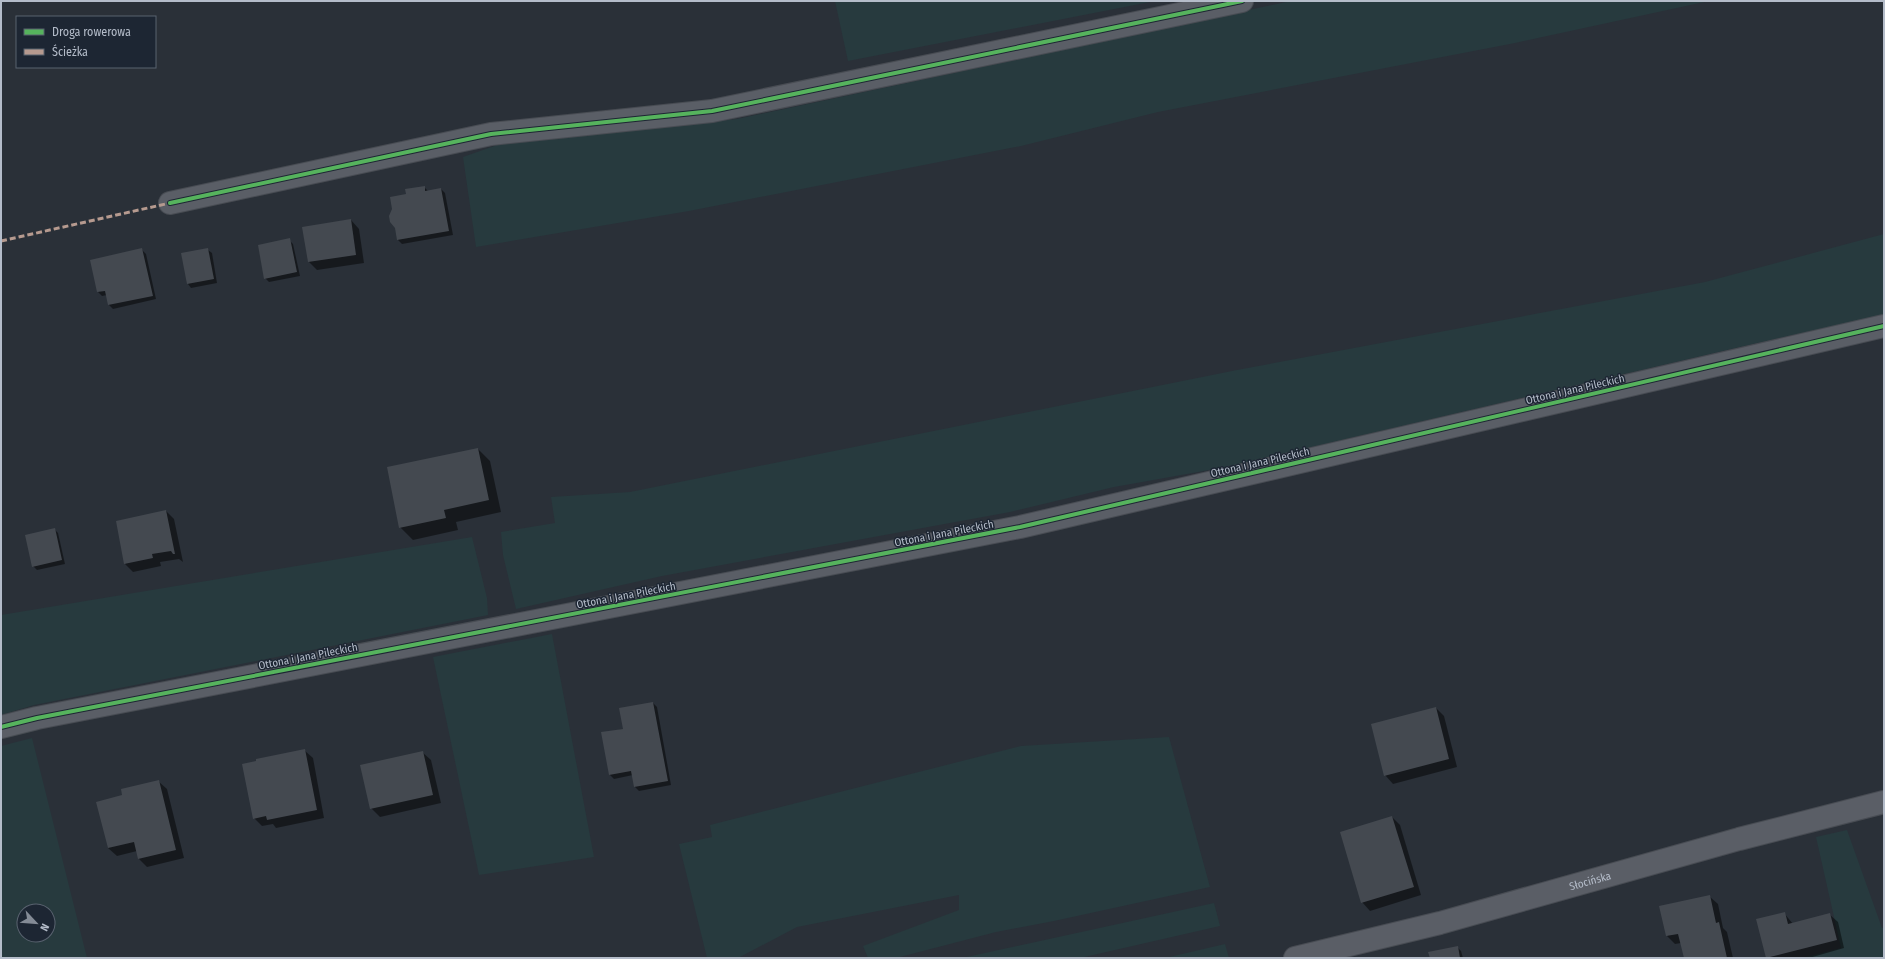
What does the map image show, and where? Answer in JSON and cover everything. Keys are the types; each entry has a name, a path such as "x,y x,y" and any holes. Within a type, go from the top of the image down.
{"street":[{"path":"170,204 491,134 712,111 1242,1"},
{"name":"Ottona i Jana Pileckich","path":"1,727 38,718 1020,527 1884,326"},
{"name":"Słocińska","path":"1295,958 1440,923 1739,839 1884,802"}],"green space":[{"path":"835,1 1155,1 848,61"},
{"path":"1291,1 1709,1 1515,43 1158,112 1021,146 689,211 476,247 463,157 503,143 737,119"},
{"path":"1884,234 1884,315 1740,347 1226,467 1114,487 1010,512 662,576 516,609 503,555 501,532 555,523 551,497 630,492 1237,370 1705,282"},
{"path":"472,537 487,598 488,615 34,705 1,715 1,615"},
{"path":"552,634 594,857 479,875 433,657"},
{"path":"1169,737 1210,887 996,932 896,958 868,958 863,946 959,910 959,895 797,927 738,958 707,958 679,844 712,837 710,825 1021,746"},
{"path":"32,738 87,958 1,958 1,746"},
{"path":"1847,830 1882,928 1884,928 1884,958 1802,958 1841,948 1816,837"},
{"path":"1214,903 1220,926 1080,958 962,958"},
{"path":"1225,944 1229,958 1165,958"}],"building":[{"path":"425,186 425,191 441,188 449,231 397,240 395,228 390,222 389,216 392,209 390,197 406,194 405,189"},
{"path":"351,219 356,255 308,262 302,227"},
{"path":"290,238 297,272 264,279 258,245"},
{"path":"142,248 153,296 108,305 105,291 97,292 90,260"},
{"path":"208,248 214,279 187,284 181,253"},
{"path":"478,448 489,500 444,510 446,518 399,528 387,467"},
{"path":"166,510 175,554 171,551 152,554 153,558 124,564 116,521"},
{"path":"55,528 62,560 32,567 25,535"},
{"path":"653,702 668,781 634,787 631,771 609,775 601,732 623,729 619,708"},
{"path":"1436,707 1449,759 1384,776 1371,724"},
{"path":"305,749 317,810 267,820 266,816 253,819 242,764 256,761 256,759"},
{"path":"423,751 433,795 370,809 360,765"},
{"path":"159,780 176,850 138,859 134,842 108,848 96,802 122,795 121,789"},
{"path":"1392,816 1414,887 1361,903 1340,832"},
{"path":"1710,895 1716,923 1719,922 1727,958 1684,958 1678,934 1666,936 1659,906"},
{"path":"1785,912 1788,924 1830,913 1837,940 1766,958 1756,919"},
{"path":"1458,946 1460,958 1430,958 1428,952"}],"marked path":[{"path":"1,241 170,203"}],"cycle path":[{"path":"170,203 491,134 712,111 1242,1"},
{"path":"1,727 37,718 1020,527 1884,326"}]}
